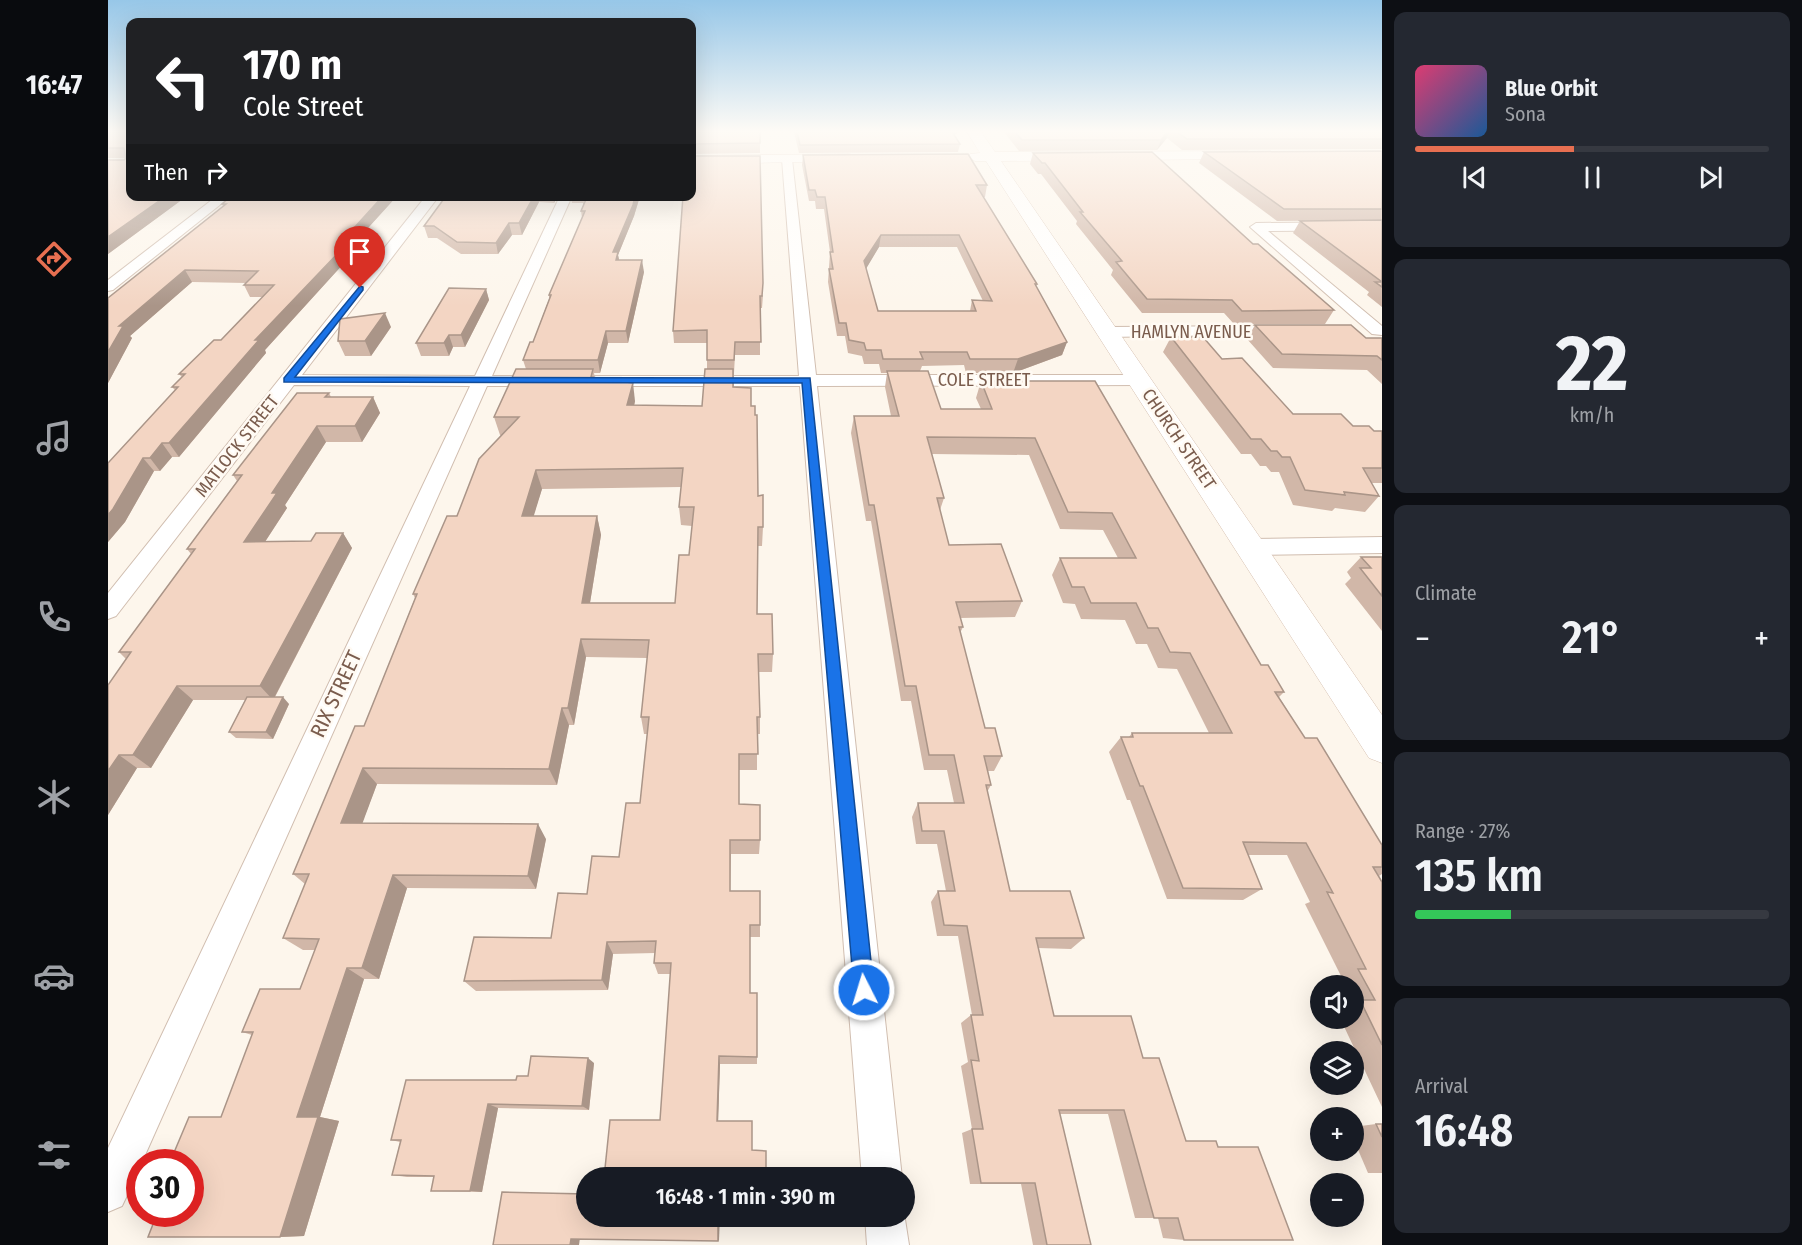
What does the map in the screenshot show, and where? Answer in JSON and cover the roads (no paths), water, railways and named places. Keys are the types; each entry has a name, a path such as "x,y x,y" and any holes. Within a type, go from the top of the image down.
{"main road":[{"name":"CHURCH STREET","path":"1014,190 1382,746"}],"street":[{"path":"790,190 881,1167"},
{"path":"108,287 219,201"},
{"name":"MATLOCK STREET","path":"108,610 429,201"},
{"name":"RIX STREET","path":"108,1192 564,201"},
{"path":"1380,331 1256,227 1382,226"},
{"name":"HAMLYN AVENUE","path":"1108,332 1297,331"},
{"path":"1355,331 1380,331"},
{"name":"COLE STREET","path":"288,380 1140,380"},
{"path":"1250,547 1382,545"},
{"path":"886,1227 888,1245"}]}
